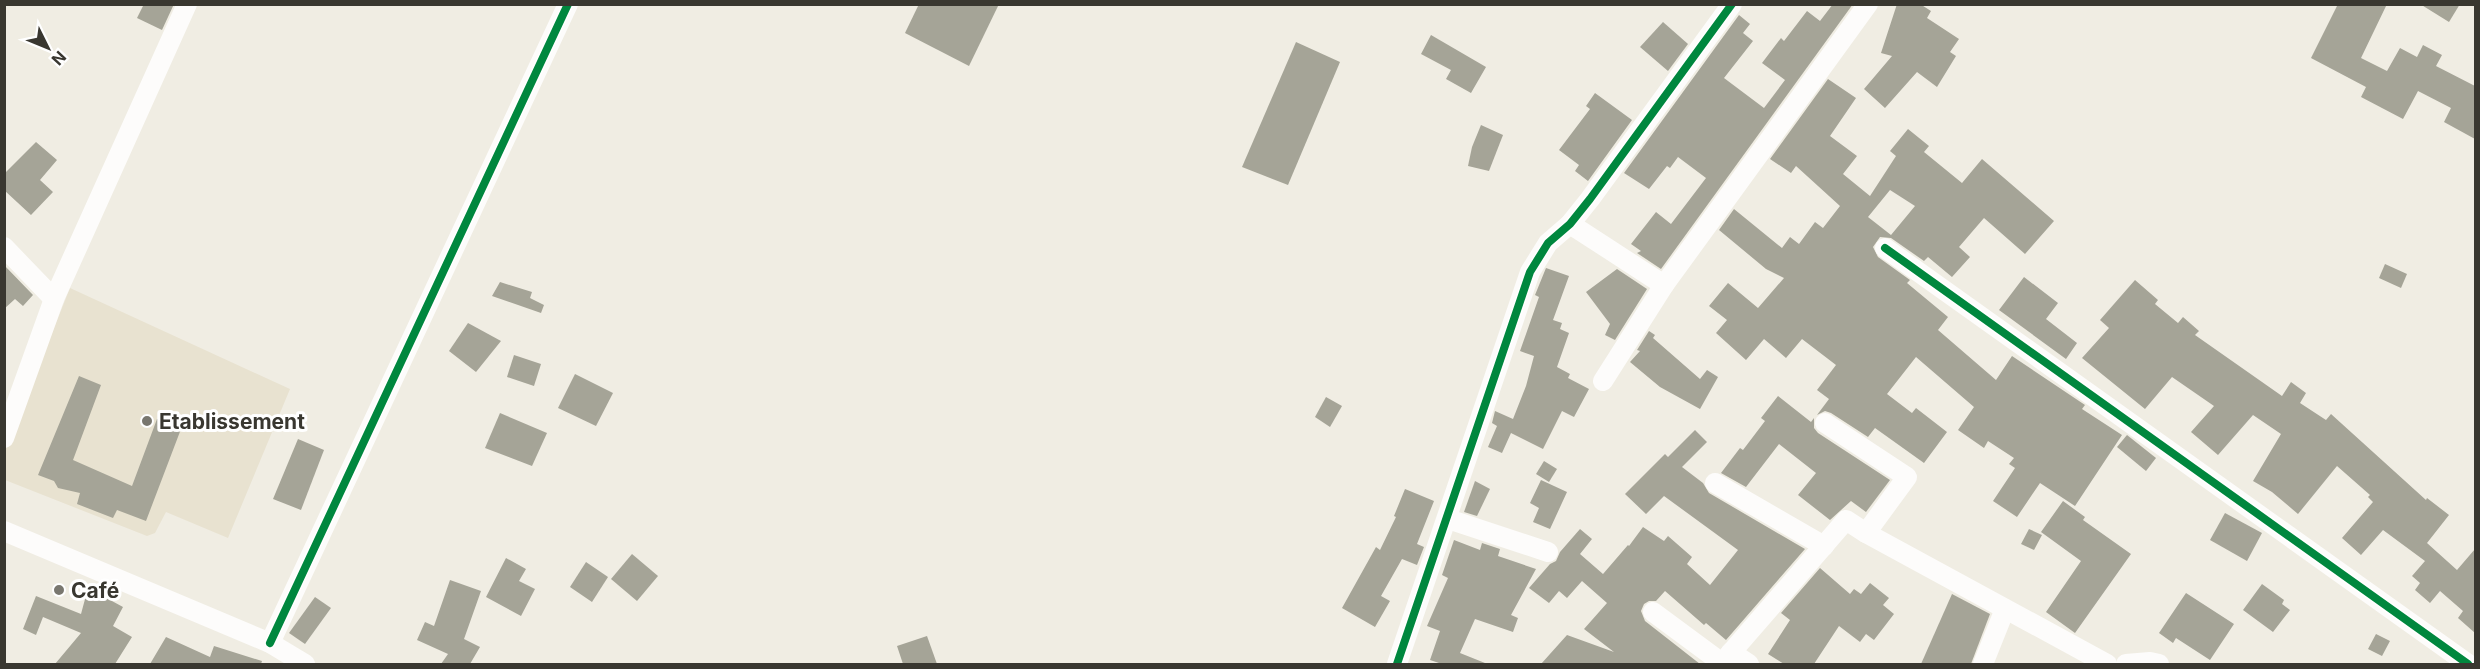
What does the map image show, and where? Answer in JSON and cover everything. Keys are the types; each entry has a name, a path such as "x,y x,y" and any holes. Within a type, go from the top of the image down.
{"street":[{"path":"4,438 54,299 187,4"},
{"path":"270,643 568,4"},
{"path":"1397,664 1530,272 1548,243 1569,224 1590,199 1732,4"},
{"path":"1603,381 1664,285 1868,4"},
{"path":"1569,224 1664,285"},
{"path":"4,247 54,299"},
{"path":"1885,248 2468,664"},
{"path":"1825,423 1907,477 1866,532"},
{"path":"1715,483 1824,546"},
{"path":"1448,519 1548,552"},
{"path":"1653,612 1722,663 1846,520 2107,664"},
{"path":"4,531 270,643 305,664"},
{"path":"1983,664 2006,609"},
{"path":"1731,652 1749,664"},
{"path":"2126,664 2150,662 2159,664"}],"shaded area":[{"name":"Etablissement","path":"70,288 290,389 228,538 166,512 155,533 147,536 5,480 4,453"}],"building":[{"path":"144,4 174,4 162,30 137,18"},
{"path":"919,4 999,4 969,66 905,33"},
{"path":"1833,4 1853,4 1661,269 1637,253 1641,251 1631,244 1656,212 1671,224 1706,178 1678,157 1670,168 1667,166 1649,189 1624,173 1739,15 1750,24 1743,33 1753,41 1724,78 1764,108 1785,80 1762,63 1781,38 1784,41 1807,11 1820,21"},
{"path":"1897,4 1920,4 1931,11 1927,18 1959,39 1950,52 1956,56 1937,87 1917,72 1885,108 1864,89 1892,56 1881,53"},
{"path":"2338,4 2387,4 2361,58 2387,71 2400,48 2417,57 2423,45 2442,55 2436,66 2475,86 2475,139 2444,122 2451,108 2418,91 2403,119 2361,97 2366,87 2311,58"},
{"path":"2420,4 2460,4 2449,22"},
{"path":"1663,22 1688,44 1668,71 1640,47"},
{"path":"1431,35 1486,67 1471,93 1446,79 1451,70 1421,54"},
{"path":"1296,42 1340,62 1288,185 1242,167"},
{"path":"1828,79 1856,98 1830,136 1857,156 1843,174 1870,196 1896,156 1890,151 1908,129 1929,146 1924,152 1962,183 1982,159 2054,221 2025,254 1984,218 1959,247 1970,257 1952,277 1928,257 1924,261 1891,238 1880,237 1873,247 1878,257 1910,280 1907,283 1948,317 1938,330 1996,380 2012,356 2085,405 2082,409 2122,435 2075,506 2040,483 2017,517 1993,501 2015,468 2009,464 2014,458 1988,441 1984,448 1958,430 1974,407 1916,357 1887,394 1912,413 1916,408 1947,432 1924,463 1875,428 1868,437 1831,413 1825,411 1817,415 1829,399 1817,390 1836,365 1802,339 1786,358 1764,339 1746,360 1716,333 1727,320 1709,306 1728,283 1758,308 1784,278 1766,269 1719,230 1734,209 1782,248 1790,237 1799,244 1815,222 1823,228 1840,206 1796,166 1791,173 1770,159","holes":["1890,190 1915,206 1891,235 1868,217"]},
{"path":"1595,93 1632,120 1588,181 1575,171 1579,165 1559,150 1590,109 1586,106"},
{"path":"1481,125 1503,135 1489,171 1468,166 1472,147"},
{"path":"36,142 57,160 40,180 53,192 31,215 4,190 4,174"},
{"path":"2385,264 2407,274 2401,288 2379,278"},
{"path":"4,265 33,295 23,306 15,299 4,309"},
{"path":"1546,268 1569,276 1553,320 1562,323 1560,329 1569,333 1557,367 1570,374 1568,378 1589,389 1574,417 1562,411 1543,449 1511,433 1502,453 1488,447 1497,426 1492,423 1495,411 1513,419 1526,386 1534,356 1520,351 1539,297 1535,295"},
{"path":"1617,269 1647,289 1615,340 1605,335 1610,324 1586,292"},
{"path":"2024,277 2058,303 2046,319 2077,343 2066,359 1999,310"},
{"path":"2135,280 2158,300 2155,304 2178,323 2183,317 2199,331 2195,335 2282,396 2291,382 2306,393 2300,403 2326,420 2331,414 2426,500 2427,498 2449,515 2427,543 2457,570 2475,549 2475,633 2458,618 2463,611 2440,591 2430,603 2415,590 2420,583 2412,576 2425,561 2383,530 2361,555 2342,538 2373,502 2368,497 2370,495 2337,466 2298,514 2272,492 2253,481 2281,434 2253,415 2218,455 2191,432 2214,406 2172,377 2145,409 2082,358 2109,328 2100,320"},
{"path":"500,282 532,292 530,298 544,305 541,313 492,296"},
{"path":"468,323 501,341 476,372 449,351"},
{"path":"1649,331 1655,335 1653,338 1700,379 1707,370 1718,377 1700,409 1660,387 1630,362 1640,351 1637,350"},
{"path":"514,355 541,364 534,386 507,377"},
{"path":"575,374 613,393 596,426 558,408"},
{"path":"79,376 101,385 73,460 132,486 157,419 181,429 146,521 117,510 113,518 77,504 80,493 58,488 54,481 38,475"},
{"path":"1778,396 1811,422 1814,418 1814,428 1818,433 1890,480 1866,512 1851,501 1830,520 1798,495 1816,473 1779,444 1746,487 1721,473 1740,448 1743,450 1765,421 1761,418"},
{"path":"1326,397 1342,406 1330,427 1315,417"},
{"path":"500,413 547,433 532,466 485,448"},
{"path":"1695,430 1707,442 1682,467 1703,483 1709,493 1805,549 1726,640 1706,623 1704,625 1665,591 1656,601 1644,604 1641,611 1645,621 1700,664 1541,664 1567,635 1614,652 1584,629 1607,603 1582,581 1567,598 1559,591 1549,603 1529,588 1550,564 1556,561 1560,552 1580,529 1592,539 1580,554 1603,574 1643,527 1664,541 1668,536 1692,557 1687,564 1710,585 1738,550 1664,496 1646,514 1625,494 1665,454 1668,457"},
{"path":"2127,435 2156,458 2146,471 2117,447"},
{"path":"298,439 324,450 301,510 273,499"},
{"path":"1544,461 1557,469 1549,482 1536,474"},
{"path":"1541,480 1567,492 1550,529 1533,522 1539,508 1530,503"},
{"path":"1475,481 1490,489 1477,516 1464,512"},
{"path":"1405,489 1434,501 1417,544 1424,547 1417,565 1402,559 1381,596 1390,601 1375,627 1342,608 1376,547 1380,550 1396,517 1394,516"},
{"path":"2063,501 2085,517 2083,520 2131,554 2075,633 2046,612 2081,561 2041,532"},
{"path":"2225,513 2262,533 2247,561 2210,540"},
{"path":"2029,529 2042,535 2034,550 2021,544"},
{"path":"1454,540 1480,550 1482,543 1500,549 1498,556 1536,569 1511,615 1518,618 1513,632 1475,619 1460,653 1485,664 1442,664 1430,660 1440,631 1427,626 1448,578 1442,575"},
{"path":"632,554 658,576 637,601 611,579"},
{"path":"506,558 526,569 519,581 535,589 521,616 486,597"},
{"path":"586,562 608,577 592,602 570,587"},
{"path":"1820,568 1850,594 1854,589 1861,594 1870,583 1889,598 1883,605 1894,614 1874,640 1866,634 1860,642 1839,626 1814,664 1784,664 1768,654 1790,620 1781,613"},
{"path":"450,580 481,591 464,639 480,647 470,664 441,664 448,654 417,640 425,622 434,626"},
{"path":"2262,584 2284,600 2282,604 2290,610 2273,632 2243,610"},
{"path":"88,588 123,607 113,626 132,637 115,664 55,664 81,633 43,617 36,635 23,629 36,596 81,614"},
{"path":"2186,593 2234,624 2210,660 2176,638 2173,643 2159,633"},
{"path":"1952,594 1990,614 1971,664 1921,664"},
{"path":"315,597 331,608 305,644 289,633"},
{"path":"2376,634 2390,641 2382,656 2368,649"},
{"path":"927,636 937,664 903,664 897,646"},
{"path":"166,637 210,657 214,646 262,661 261,664 150,664"}],"cycle path":[{"path":"270,643 568,4"},
{"path":"1397,664 1530,272 1548,243 1570,224 1590,199 1732,4"},
{"path":"1885,248 2468,664"}],"place":[{"name":"Etablissement","path":"147,421"},
{"name":"Café","path":"59,590"}]}
